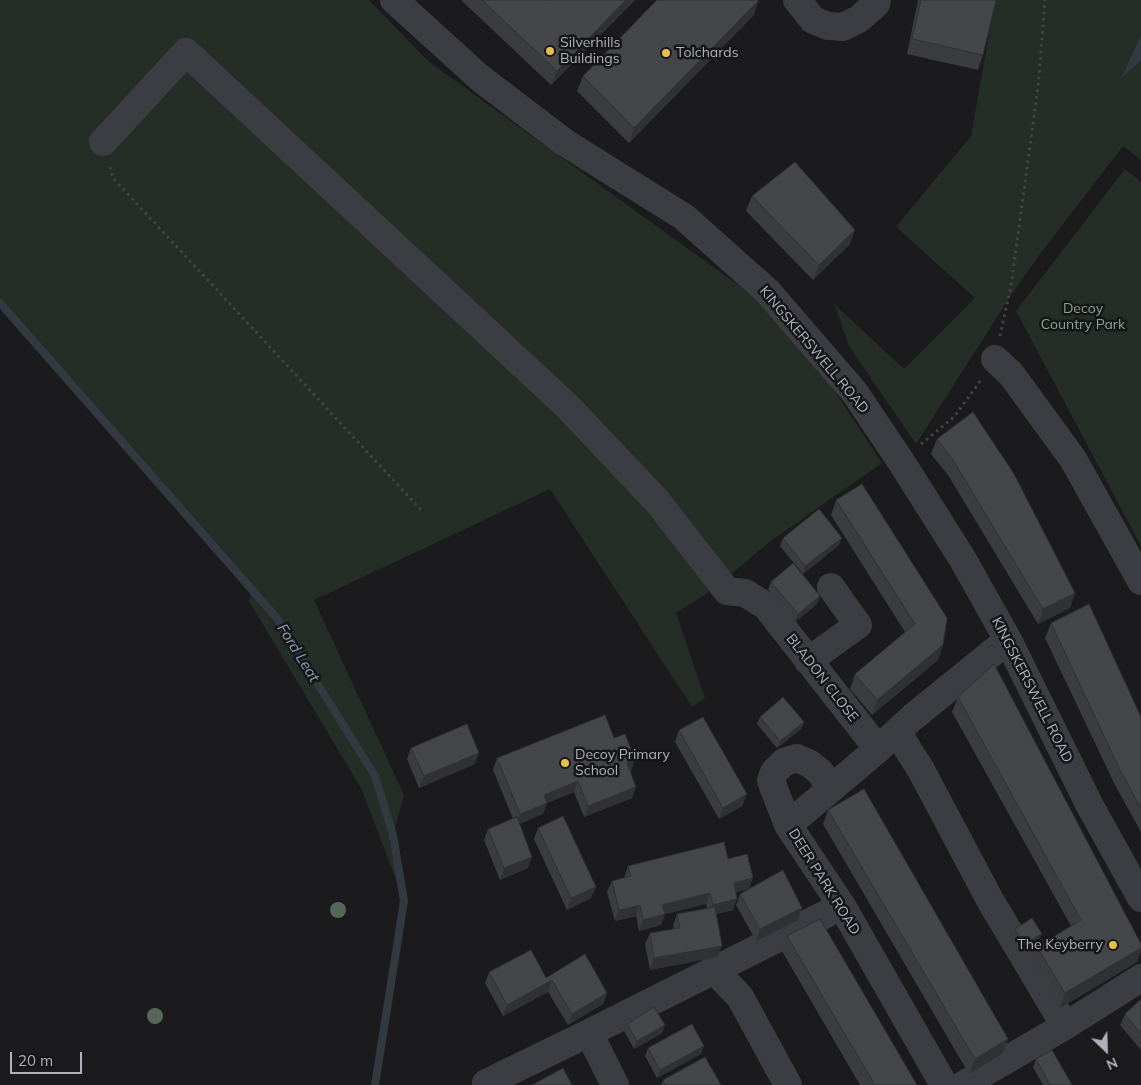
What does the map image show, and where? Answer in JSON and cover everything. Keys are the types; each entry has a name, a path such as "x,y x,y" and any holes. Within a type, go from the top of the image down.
{"street":[{"name":"KINGSKERSWELL ROAD","path":"394,0 480,78 564,142 684,217 768,292 855,393 962,558 1008,640 1090,806 1141,898"},
{"path":"797,0 813,20 828,26 843,27 859,19 876,4 877,0"},
{"name":"BLADON CLOSE","path":"103,142 186,52 567,406 658,501 727,591 745,593 766,606 808,661 888,741 921,770 990,900 1065,1026"},
{"path":"995,359 1011,374 1074,459 1141,581"},
{"path":"808,661 858,625 831,586"},
{"name":"DEER PARK ROAD","path":"944,1085 842,906 788,825 888,741 913,717 1008,640"},
{"path":"788,825 771,781 774,772 784,762 797,758 810,764 820,772 831,788"},
{"path":"486,1082 589,1033 842,906"},
{"path":"714,970 740,997 788,1085"},
{"path":"963,1085 1065,1026 1141,978"},
{"path":"589,1033 615,1085"}],"path":[{"path":"900,460 954,417 995,359 1011,286 1038,88 1045,0"},
{"path":"103,142 113,178 422,511"}],"green space":[{"path":"0,0 369,0 428,61 752,295 826,378 882,463 768,543 711,591 676,613 705,698 692,707 550,489 314,600 404,795 393,835 404,901 362,790 249,601 252,589 0,303"},
{"path":"995,0 1141,0 1141,35 1122,76 1141,61 1141,160 1123,146 1037,258 916,444 849,346 834,304 904,369 975,298 896,227 971,136"},
{"name":"Decoy Country Park","path":"1125,169 1141,182 1141,546 1016,311"}],"shaded area":[{"path":"1141,35 1141,61 1121,78"}],"building":[{"name":"Silverhills Buildings","path":"482,0 548,1 626,0 557,71"},
{"name":"Tolchards","path":"657,0 759,0 634,128 583,76"},
{"path":"921,0 996,0 983,55 912,39"},
{"path":"795,162 855,230 819,265 752,196"},
{"path":"973,412 1014,474 1075,593 1043,609 953,460 937,439"},
{"path":"862,484 947,618 943,645 877,700 855,674 915,624 836,500"},
{"path":"819,509 842,538 805,566 783,538"},
{"path":"793,563 820,596 798,614 771,582"},
{"path":"1089,604 1141,717 1141,808 1120,770 1051,623"},
{"path":"994,664 1141,944 1141,948 1065,993 1037,947 1081,920 958,697"},
{"path":"783,697 804,722 780,741 760,717"},
{"path":"605,715 614,738 625,734 635,760 627,763 636,787 588,806 578,781 544,795 547,803 520,814 497,758"},
{"path":"703,717 747,794 723,808 679,730"},
{"path":"467,724 479,753 424,776 411,748"},
{"path":"864,789 1008,1039 975,1059 828,810"},
{"path":"563,816 596,887 571,898 538,828"},
{"path":"517,817 532,857 504,868 488,829"},
{"path":"724,842 728,859 747,854 753,878 734,883 737,899 713,905 710,893 662,905 665,914 643,920 640,905 619,910 612,881 631,876 628,866"},
{"path":"783,870 802,908 760,929 740,894"},
{"path":"715,907 722,946 654,958 650,933 680,928 677,914"},
{"path":"1032,918 1042,934 1024,944 1015,929"},
{"path":"820,919 917,1085 875,1085 787,936"},
{"path":"531,950 546,978 585,954 607,993 572,1014 552,980 507,1005 489,972"},
{"path":"1141,1001 1141,1034 1125,1014"},
{"path":"654,1007 665,1025 637,1041 627,1024"},
{"path":"692,1024 704,1046 660,1070 648,1048"},
{"path":"1052,1050 1072,1085 1050,1085 1036,1059"},
{"path":"705,1057 721,1085 665,1085 663,1080"},
{"path":"563,1068 572,1085 532,1085"}],"waterway":[{"name":"Ford Leat","path":"0,303 276,617 375,776 393,835 404,901 375,1085"}],"place":[{"name":"Silverhills Buildings","path":"550,51"},
{"name":"Tolchards","path":"666,53"},
{"name":"Decoy Primary School","path":"565,763"},
{"name":"The Keyberry","path":"1113,945"}]}
